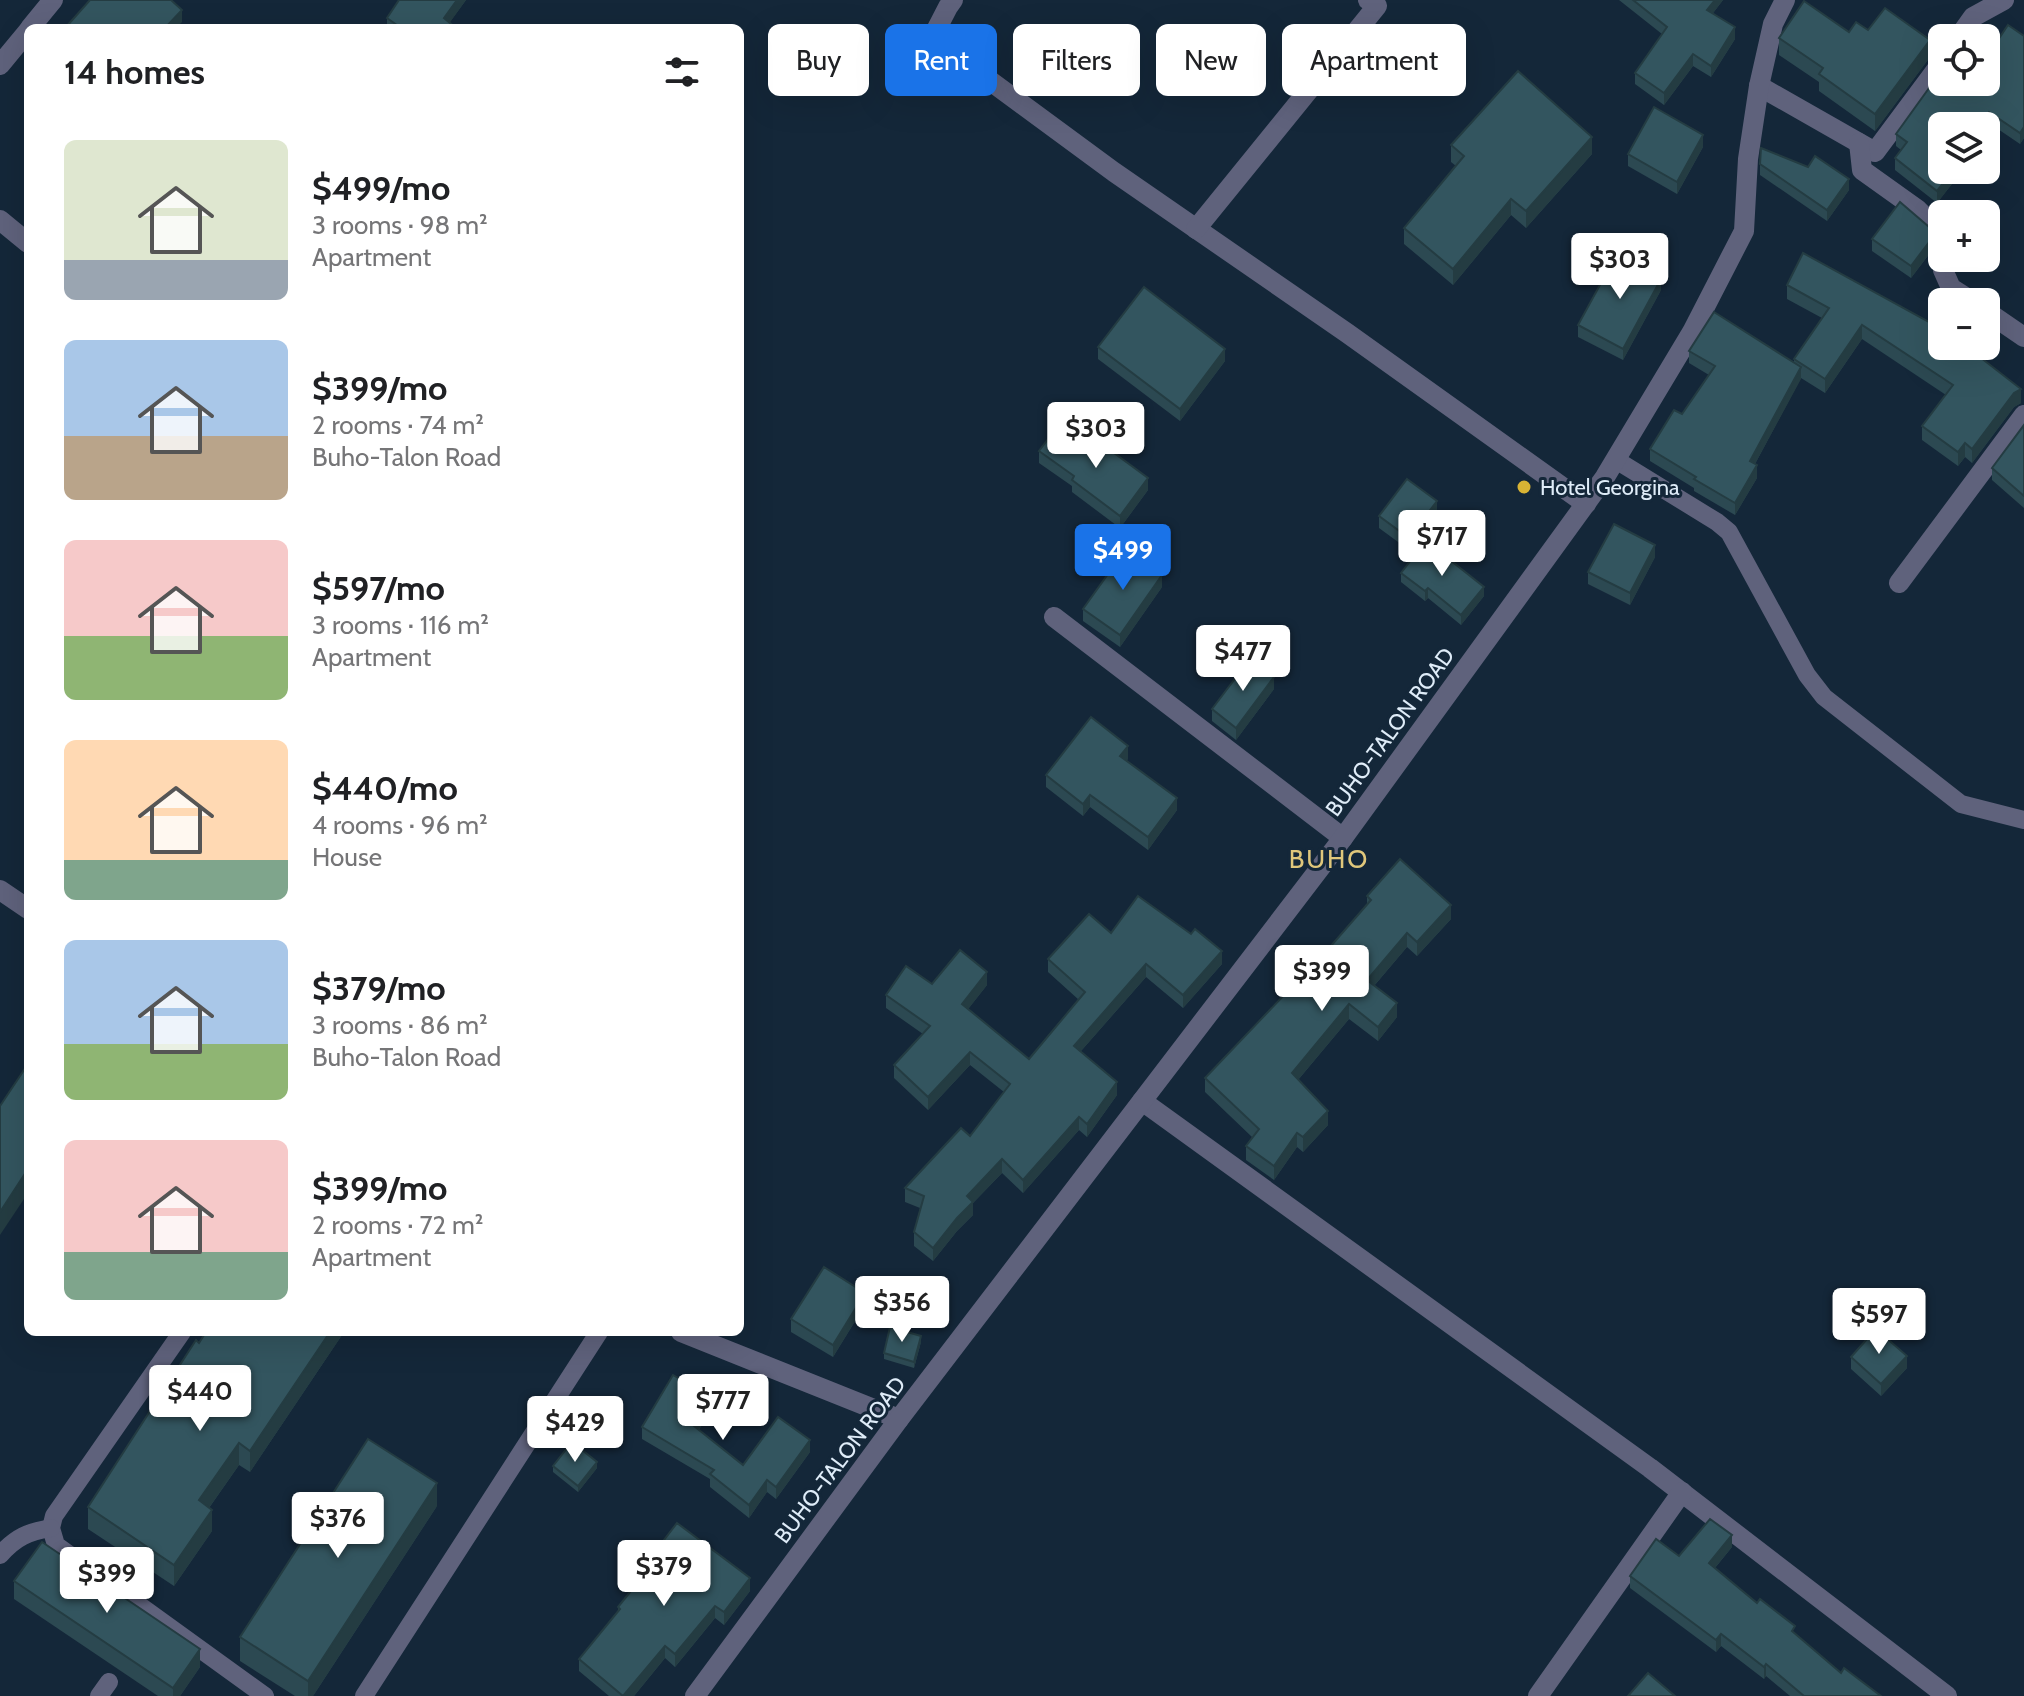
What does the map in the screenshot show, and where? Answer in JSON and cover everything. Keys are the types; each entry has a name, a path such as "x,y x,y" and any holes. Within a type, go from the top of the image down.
{"street":[{"path":"33,24 53,0"},
{"path":"953,0 932,38 1114,172 1586,504"},
{"path":"1196,229 1377,6 1368,0"},
{"name":"BUHO-TALON ROAD","path":"695,1696 899,1419 1343,838 1616,460 1692,332 1744,231 1748,159 1759,86 1773,24 1785,0"},
{"path":"1968,24 1973,17 2004,0"},
{"path":"0,65 24,35"},
{"path":"1759,86 1875,152 1928,81"},
{"path":"1859,143 1862,170 1928,220"},
{"path":"0,220 24,240"},
{"path":"2000,321 2024,337"},
{"path":"1899,583 2024,415"},
{"path":"1054,617 1343,838"},
{"path":"0,890 24,906"},
{"path":"1142,1101 1682,1492 1947,1696"},
{"path":"691,1336 899,1419"},
{"path":"1549,1692 1682,1492"}],"lane":[{"path":"1616,460 1729,532 1807,675 1824,697 1961,804 2024,820"},
{"path":"179,1336 54,1516 51,1528 56,1545 265,1696"},
{"path":"364,1696 596,1336"},
{"path":"3,1546 29,1532 51,1528"}],"building":[{"path":"90,0 171,0 182,10 169,24 69,24"},
{"path":"399,0 457,0 444,18 451,24 395,24 387,18"},
{"path":"1633,0 1715,0 1707,10 1735,27 1711,66 1693,54 1664,93 1635,73 1667,27"},
{"path":"1804,1 1849,32 1856,22 1868,30 1885,8 1928,39 1928,43 1875,114 1819,74 1823,68 1779,38"},
{"path":"2008,25 2024,36 2024,127 2020,133 2000,119 2000,112 1928,112 1928,184 1895,158 1907,142 1896,134 1928,89 1928,96 2000,96 2000,37"},
{"path":"1518,71 1592,137 1526,211 1511,199 1453,269 1404,228 1464,156 1451,145"},
{"path":"1654,107 1703,135 1677,182 1628,154"},
{"path":"1761,148 1808,167 1815,156 1849,179 1827,210 1760,164"},
{"path":"1928,184 1943,184 1937,191"},
{"path":"1900,202 1928,226 1928,244 1911,266 1872,239"},
{"path":"1618,252 1661,279 1623,349 1578,325"},
{"path":"1803,253 1928,321 1928,360 1984,360 2021,389 2014,393 1972,449 1965,443 1958,452 1922,426 1953,385 1862,325 1825,379 1794,359 1829,308 1787,285"},
{"path":"1144,287 1225,349 1180,409 1098,347"},
{"path":"1714,312 1801,367 1750,461 1757,465 1735,503 1650,449 1674,410 1682,414 1715,366 1689,351"},
{"path":"2024,425 2024,496 1992,468"},
{"path":"1058,426 1093,451 1099,442 1148,478 1120,516 1072,480 1074,476 1039,451"},
{"path":"1407,479 1437,501 1409,538 1379,516"},
{"path":"1614,524 1655,545 1630,593 1588,572"},
{"path":"1426,541 1484,587 1461,615 1428,588 1425,591 1401,573"},
{"path":"1126,549 1162,575 1120,635 1083,609"},
{"path":"1250,659 1274,677 1236,728 1212,709"},
{"path":"1091,717 1128,746 1120,756 1177,798 1148,837 1090,795 1083,804 1046,775"},
{"path":"1400,859 1451,905 1417,942 1407,933 1367,980 1397,1003 1378,1027 1349,1004 1292,1073 1328,1111 1303,1137 1297,1133 1274,1166 1246,1146 1259,1129 1205,1078 1287,992 1289,994 1371,900 1367,896"},
{"path":"1138,896 1191,934 1195,929 1222,951 1183,995 1146,964 1074,1046 1117,1082 1087,1124 1079,1117 1023,1180 1002,1159 967,1196 973,1202 933,1248 914,1232 924,1196 905,1188 961,1128 970,1136 1010,1084 970,1052 928,1097 894,1065 930,1026 886,995 906,966 932,984 960,950 987,972 962,1004 1029,1059 1085,992 1048,959 1089,914 1111,933"},
{"path":"24,1070 24,1175 0,1212 0,1106"},
{"path":"824,1267 865,1293 833,1345 791,1319"},
{"path":"890,1327 921,1336 914,1362 884,1353"},
{"path":"1876,1329 1907,1356 1881,1384 1851,1357"},
{"path":"203,1336 327,1336 250,1451 239,1443 199,1500 212,1510 174,1565 88,1507 196,1340 199,1343"},
{"path":"673,1375 711,1397 694,1426 743,1465 778,1417 810,1440 776,1487 767,1480 749,1505 710,1474 714,1470 642,1427"},
{"path":"368,1439 437,1483 308,1681 240,1637"},
{"path":"572,1442 597,1462 578,1486 553,1466"},
{"path":"1710,1519 1732,1535 1709,1563 1757,1603 1760,1599 1795,1626 1792,1631 1841,1673 1844,1668 1881,1696 1804,1696 1766,1664 1764,1667 1721,1634 1716,1640 1630,1576 1656,1539 1679,1556"},
{"path":"677,1523 750,1578 724,1612 715,1606 675,1654 665,1646 623,1696 579,1659 656,1560 651,1557"},
{"path":"42,1542 200,1649 173,1688 14,1581"},
{"path":"1648,1673 1675,1696 1628,1696"}],"place":[{"name":"Hotel Georgina","path":"1524,487"}],"district":[{"name":"BUHO","path":"1329,859"}]}
